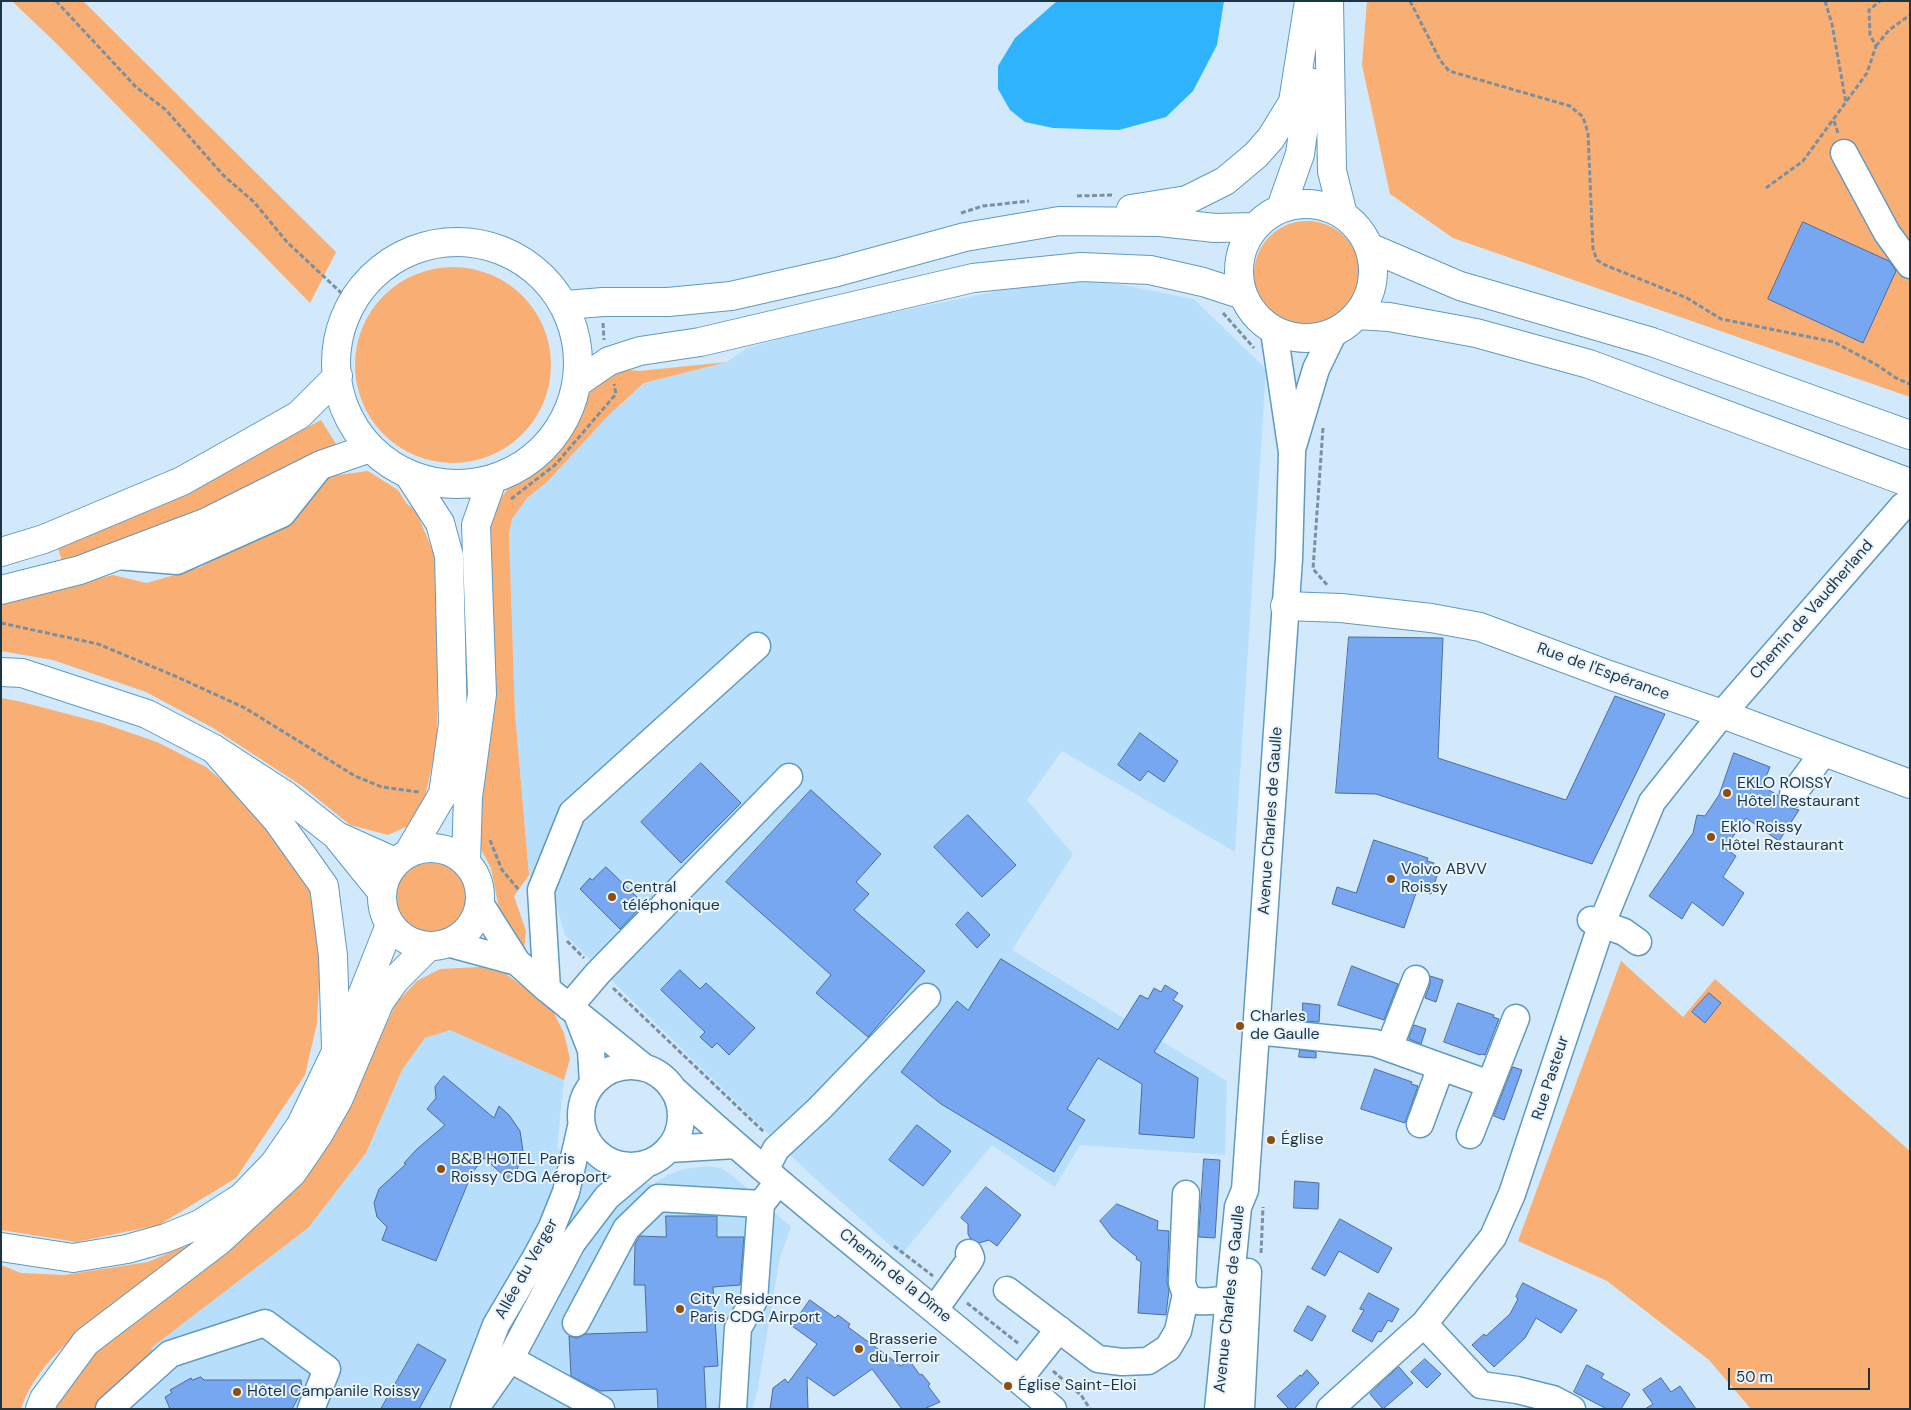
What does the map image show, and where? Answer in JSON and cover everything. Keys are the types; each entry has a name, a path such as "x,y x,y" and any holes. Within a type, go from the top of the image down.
{"main road":[{"path":"565,305 603,302 668,302 731,296 837,272 966,237 1059,221 1094,210 1135,208 1188,200 1225,181 1256,155 1272,138 1292,102 1310,1"},
{"path":"1281,208 1300,154 1320,1"},
{"path":"1329,1 1332,172 1344,215"},
{"path":"1302,203 1324,206 1344,215 1363,235 1369,247 1373,265 1372,283 1367,300 1357,315 1346,325 1334,332 1315,338 1295,338 1274,330 1262,322 1250,310 1242,295 1238,277 1239,260 1244,242 1254,227 1266,216 1281,208 1302,203"},
{"path":"1059,221 1160,222 1215,228 1254,227"},
{"path":"443,242 481,244 517,257 546,281 565,305 578,347 577,383 567,415 548,443 523,465 492,480 450,485 409,475 388,464 370,448 352,424 340,395 338,376 339,332 352,303 375,273 407,252 443,242"},
{"path":"1369,247 1460,286 1652,342 1910,435"},
{"path":"577,383 609,361 640,352 700,342 973,278 1081,267 1150,270 1203,282 1242,295"},
{"path":"1357,315 1389,317 1476,333 1589,364 1906,494"},
{"path":"1,552 44,539 182,481 299,415 338,376"},
{"path":"1,590 80,570 207,522 321,465 370,448"},
{"path":"337,836 402,857 424,848 439,848 454,853 466,862 474,873 478,885 479,902 476,915 469,927 459,937 438,944 414,943 401,936 390,925 385,915 382,892 386,876 402,857 444,794 453,724 449,556 440,523 409,475"},
{"path":"466,862 468,797 482,694 476,525 492,480"},
{"name":"Rue de l'Espérance","path":"1285,606 1341,608 1431,618 1480,627 1910,784"},
{"path":"8,672 147,714 214,749 285,796 337,836 382,892"},
{"path":"214,749 277,820 324,886 333,956 336,1053"},
{"path":"1,1247 73,1258 127,1249 166,1238 200,1224 242,1197 274,1164 301,1125 357,1008 390,925"},
{"path":"40,1409 44,1399 86,1342 220,1240 292,1173 318,1136 338,1100 380,1001 395,980 438,944"}],"street":[{"path":"1844,153 1887,233 1910,265"},
{"name":"Avenue Charles de Gaulle","path":"1241,1409 1238,1206 1254,1197 1256,1031 1289,559 1292,452 1274,330"},
{"name":"Avenue Charles de Gaulle","path":"1292,452 1316,370 1334,332"},
{"name":"Chemin de Vaudherland","path":"1722,714 1906,494"},
{"path":"547,989 541,890 572,813 757,646"},
{"name":"Rue Pasteur","path":"1330,1409 1424,1324 1493,1237 1512,1194 1597,921 1652,802 1722,714"},
{"path":"1793,794 1824,752"},
{"path":"573,1010 598,973 789,777"},
{"path":"479,902 516,962 646,1068 660,1076 672,1088 679,1102 681,1119 678,1135 670,1149 658,1159 645,1165 629,1167 612,1164 598,1155 587,1142 581,1127 580,1112 584,1096 593,1083 604,1074 617,1068 631,1066 646,1068"},
{"path":"1597,921 1624,932 1638,942"},
{"path":"438,944 516,962"},
{"path":"1389,1048 1416,978"},
{"path":"733,1409 738,1328 754,1300 761,1204 774,1167 819,1109 927,997"},
{"path":"573,1010 590,1050 593,1083"},
{"path":"1470,1135 1516,1018"},
{"path":"1256,1031 1375,1043 1489,1084"},
{"path":"1420,1124 1441,1066"},
{"name":"Chemin de la Dîme","path":"672,1088 735,1146 774,1167 942,1299 1019,1380 1053,1409"},
{"name":"Allée du Verger","path":"464,1409 496,1325 552,1227 566,1192 581,1127"},
{"path":"670,1149 735,1146"},
{"name":"Allée du Verger","path":"475,1409 510,1359 572,1243 607,1197 645,1165"},
{"path":"1186,1194 1182,1283 1186,1294 1193,1300 1238,1297"},
{"path":"576,1322 626,1229 658,1198 761,1204"},
{"path":"942,1299 971,1258 969,1253"},
{"path":"1007,1290 1098,1359 1122,1362 1148,1362 1168,1348 1178,1331 1186,1294"},
{"name":"Avenue Charles de Gaulle","path":"1218,1409 1238,1297"},
{"path":"109,1409 170,1354 265,1323 327,1369 312,1409"},
{"path":"1424,1324 1481,1384 1553,1399 1572,1409"},
{"path":"1019,1380 1058,1329"},
{"path":"510,1359 601,1409"}],"path":[{"path":"56,1 136,88 166,110 223,175 254,202 287,242 352,303"},
{"path":"1410,1 1440,60 1449,71 1570,106 1583,117 1588,133 1593,249 1597,260 1605,265 1688,298 1721,319 1834,342 1877,365 1896,378 1910,384"},
{"path":"1825,1 1832,24 1846,103"},
{"path":"1876,46 1870,36 1869,10 1880,1"},
{"path":"1766,188 1803,161 1867,73 1876,46 1889,30 1910,15"},
{"path":"510,500 555,465 616,394 609,361"},
{"path":"1,623 98,644 175,676 245,708 355,776 382,787 444,794"},
{"path":"488,832 502,870 515,887 521,891"},
{"path":"562,936 598,973 767,1134 774,1167"},
{"path":"1254,1197 1260,1259"},
{"path":"892,1244 942,1299 1036,1358 1072,1386 1081,1395 1090,1409"}],"shaded area":[{"path":"12,1 83,1 336,252 310,303 59,46"},
{"path":"1367,1 1910,1 1910,397 1453,238 1390,194 1362,65"},
{"path":"1307,221 1327,225 1345,236 1356,254 1360,274 1356,294 1345,312 1327,323 1307,327 1287,323 1269,312 1258,294 1254,274 1258,254 1269,236 1287,225"},
{"path":"443,267 463,267 482,271 499,278 508,283 529,303 544,327 551,355 551,375 544,403 535,420 515,441 499,452 482,459 463,463 443,463 415,456 398,447 371,420 359,394 355,375 355,355 362,327 371,310 398,283 424,271"},
{"path":"1057,279 1118,284 1194,299 1266,369 1235,852 1062,751 1027,800 1073,854 1012,950 1227,1081 1225,1155 1080,1145 1055,1187 992,1145 901,1255 811,1175 565,935 552,891 529,875 515,714 509,532 512,519 527,498 547,482 608,416 645,383 727,362 747,348 836,324"},
{"path":"727,362 644,383 608,416 547,482 527,498 512,519 509,533 515,714 529,875 514,896 526,931 524,951 499,909 491,868 477,842 477,828 495,709 488,537 490,521 498,502 510,486 524,480 562,442 581,406 598,380 623,369 639,371"},
{"path":"321,420 338,447 223,502 63,563 57,546 195,487"},
{"path":"368,471 398,490 407,504 416,511 437,561 437,743 423,806 408,826 388,835 350,825 302,786 213,728 146,692 53,660 1,651 1,602 113,575 147,583 201,567 298,510 314,488 330,476"},
{"path":"1,698 102,723 157,742 206,767 235,792 286,845 314,888 321,940 317,1023 305,1075 236,1178 159,1225 76,1242 1,1230"},
{"path":"423,857 439,857 460,868 471,889 471,905 460,926 439,937 423,937 409,931 397,919 391,905 391,889 397,875 409,863"},
{"path":"1621,961 1683,1017 1715,979 1910,1151 1910,1409 1751,1409 1709,1360 1607,1281 1518,1241"},
{"path":"480,967 506,974 551,1007 564,1033 570,1059 564,1080 450,1030 425,1038 402,1070 366,1153 308,1228 151,1348 154,1354 144,1360 137,1375 106,1409 54,1409 81,1365 109,1338 305,1177 336,1134 396,1003 417,981 440,969"},
{"path":"450,1029 564,1080 557,1148 652,1185 667,1175 684,1169 708,1166 721,1168 732,1175 791,1227 780,1257 757,1393 752,1409 106,1409 137,1375 144,1360 154,1354 151,1348 308,1228 366,1153 402,1070 425,1038"},
{"path":"197,1241 96,1318 65,1345 38,1375 21,1409 1,1409 1,1265 21,1273 64,1275 148,1262"}],"water":[{"path":"1057,1 1224,1 1217,45 1193,91 1166,117 1119,130 1053,128 1025,122 1010,110 998,89 998,66 1015,38"}],"building":[{"path":"1803,222 1889,261 1896,271 1863,343 1768,299"},
{"path":"1349,637 1443,638 1438,758 1566,800 1615,696 1665,714 1592,864 1376,794 1336,793"},
{"path":"1140,733 1178,761 1164,782 1148,771 1140,781 1118,765"},
{"name":"Eklo Roissy Hôtel Restaurant","path":"1734,753 1770,767 1762,786 1779,796 1785,806 1799,810 1779,841 1746,818 1725,848 1736,856 1723,877 1744,893 1723,926 1692,902 1682,919 1649,896 1693,833 1697,815 1705,816 1719,795"},
{"path":"701,763 741,803 681,863 641,822"},
{"path":"811,790 881,854 856,882 869,894 854,910 925,971 868,1037 816,993 831,975 726,882"},
{"path":"968,815 1016,865 982,897 934,847"},
{"name":"Volvo ABVV Roissy","path":"1374,840 1428,858 1427,861 1434,863 1431,870 1438,873 1431,894 1417,890 1404,928 1332,904 1337,887 1356,893"},
{"name":"Central téléphonique","path":"606,867 644,904 620,929 580,889 590,878 592,880"},
{"path":"968,912 990,935 977,948 956,925"},
{"path":"1001,959 1118,1030 1140,995 1148,999 1154,988 1161,992 1165,985 1178,993 1173,1000 1183,1006 1154,1052 1198,1078 1194,1138 1139,1134 1142,1084 1098,1058 1067,1109 1085,1120 1054,1172 941,1104 901,1072 957,1001 968,1010"},
{"path":"1352,966 1398,984 1384,1020 1338,1005"},
{"path":"680,970 700,989 706,983 755,1028 729,1055 717,1043 712,1048 700,1037 705,1032 661,990"},
{"path":"1430,976 1443,980 1436,1002 1425,998 1430,984"},
{"path":"1709,993 1721,1003 1705,1023 1692,1012"},
{"path":"1303,1003 1320,1005 1319,1022 1303,1021"},
{"path":"1458,1003 1494,1015 1493,1017 1499,1019 1485,1055 1480,1055 1444,1042"},
{"path":"1414,1025 1426,1029 1421,1044 1409,1039"},
{"path":"1300,1050 1316,1052 1316,1058 1299,1057"},
{"path":"1513,1067 1522,1070 1504,1120 1494,1116"},
{"path":"1375,1069 1412,1082 1411,1084 1418,1086 1405,1123 1361,1109"},
{"name":"B&B HOTEL Paris Roissy CDG Aéroport","path":"444,1076 494,1118 499,1106 509,1115 520,1131 523,1151 517,1170 510,1181 484,1158 472,1173 436,1261 382,1240 387,1227 377,1217 374,1203 379,1189 406,1164 404,1163 416,1150 445,1125 427,1109 436,1098 435,1087"},
{"path":"917,1125 951,1151 923,1186 889,1160"},
{"path":"1204,1159 1220,1160 1215,1238 1199,1237"},
{"path":"1295,1181 1319,1183 1318,1209 1294,1208"},
{"path":"986,1187 1021,1215 997,1246 989,1240 979,1243 970,1238 968,1224 961,1218"},
{"path":"1117,1204 1158,1221 1157,1230 1169,1231 1167,1282 1169,1290 1166,1315 1138,1313 1141,1262 1112,1237 1100,1221"},
{"name":"City Residence Paris CDG Airport","path":"666,1216 717,1216 717,1237 744,1237 740,1285 713,1287 718,1366 704,1367 706,1409 658,1409 657,1389 600,1391 571,1376 569,1336 577,1338 586,1334 647,1332 645,1285 634,1285 635,1244 640,1236 666,1237"},
{"path":"1340,1219 1392,1248 1378,1273 1339,1251 1325,1276 1312,1269"},
{"path":"1523,1283 1577,1310 1561,1333 1536,1318 1525,1338 1494,1367 1472,1345 1484,1334 1486,1336 1510,1314 1518,1299 1516,1297"},
{"path":"1369,1293 1399,1309 1392,1322 1388,1320 1381,1332 1378,1331 1372,1342 1352,1331 1364,1310 1360,1309"},
{"path":"810,1300 835,1318 838,1315 850,1324 848,1327 901,1366 909,1360 920,1375 922,1374 930,1384 928,1386 940,1402 924,1409 902,1409 872,1369 834,1396 807,1377 808,1409 770,1409 773,1388 785,1379 788,1383 817,1344 792,1326"},
{"path":"1308,1306 1326,1316 1312,1341 1294,1331"},
{"path":"418,1344 446,1360 419,1409 381,1409"},
{"path":"1425,1359 1441,1374 1427,1388 1411,1372"},
{"path":"1587,1365 1604,1374 1601,1378 1630,1394 1621,1409 1607,1409 1574,1392"},
{"path":"1399,1367 1413,1383 1383,1409 1370,1394"},
{"path":"1307,1370 1319,1383 1294,1409 1289,1409 1277,1396"},
{"name":"Hôtel Campanile Roissy","path":"201,1377 204,1380 301,1380 302,1391 292,1409 170,1409 165,1397 172,1393 170,1390 191,1378 192,1380"},
{"path":"1661,1378 1671,1392 1680,1386 1696,1409 1645,1409 1653,1404 1643,1390"}],"place":[{"name":"EKLO ROISSY Hôtel Restaurant","path":"1727,793"},
{"name":"Eklo Roissy Hôtel Restaurant","path":"1711,837"},
{"name":"Volvo ABVV Roissy","path":"1391,879"},
{"name":"Central téléphonique","path":"612,897"},
{"name":"Charles de Gaulle","path":"1240,1026"},
{"name":"Église","path":"1271,1140"},
{"name":"B&B HOTEL Paris Roissy CDG Aéroport","path":"441,1169"},
{"name":"City Residence Paris CDG Airport","path":"680,1309"},
{"name":"Brasserie du Terroir","path":"859,1349"},
{"name":"Église Saint-Eloi","path":"1008,1386"},
{"name":"Hôtel Campanile Roissy","path":"237,1392"}]}
